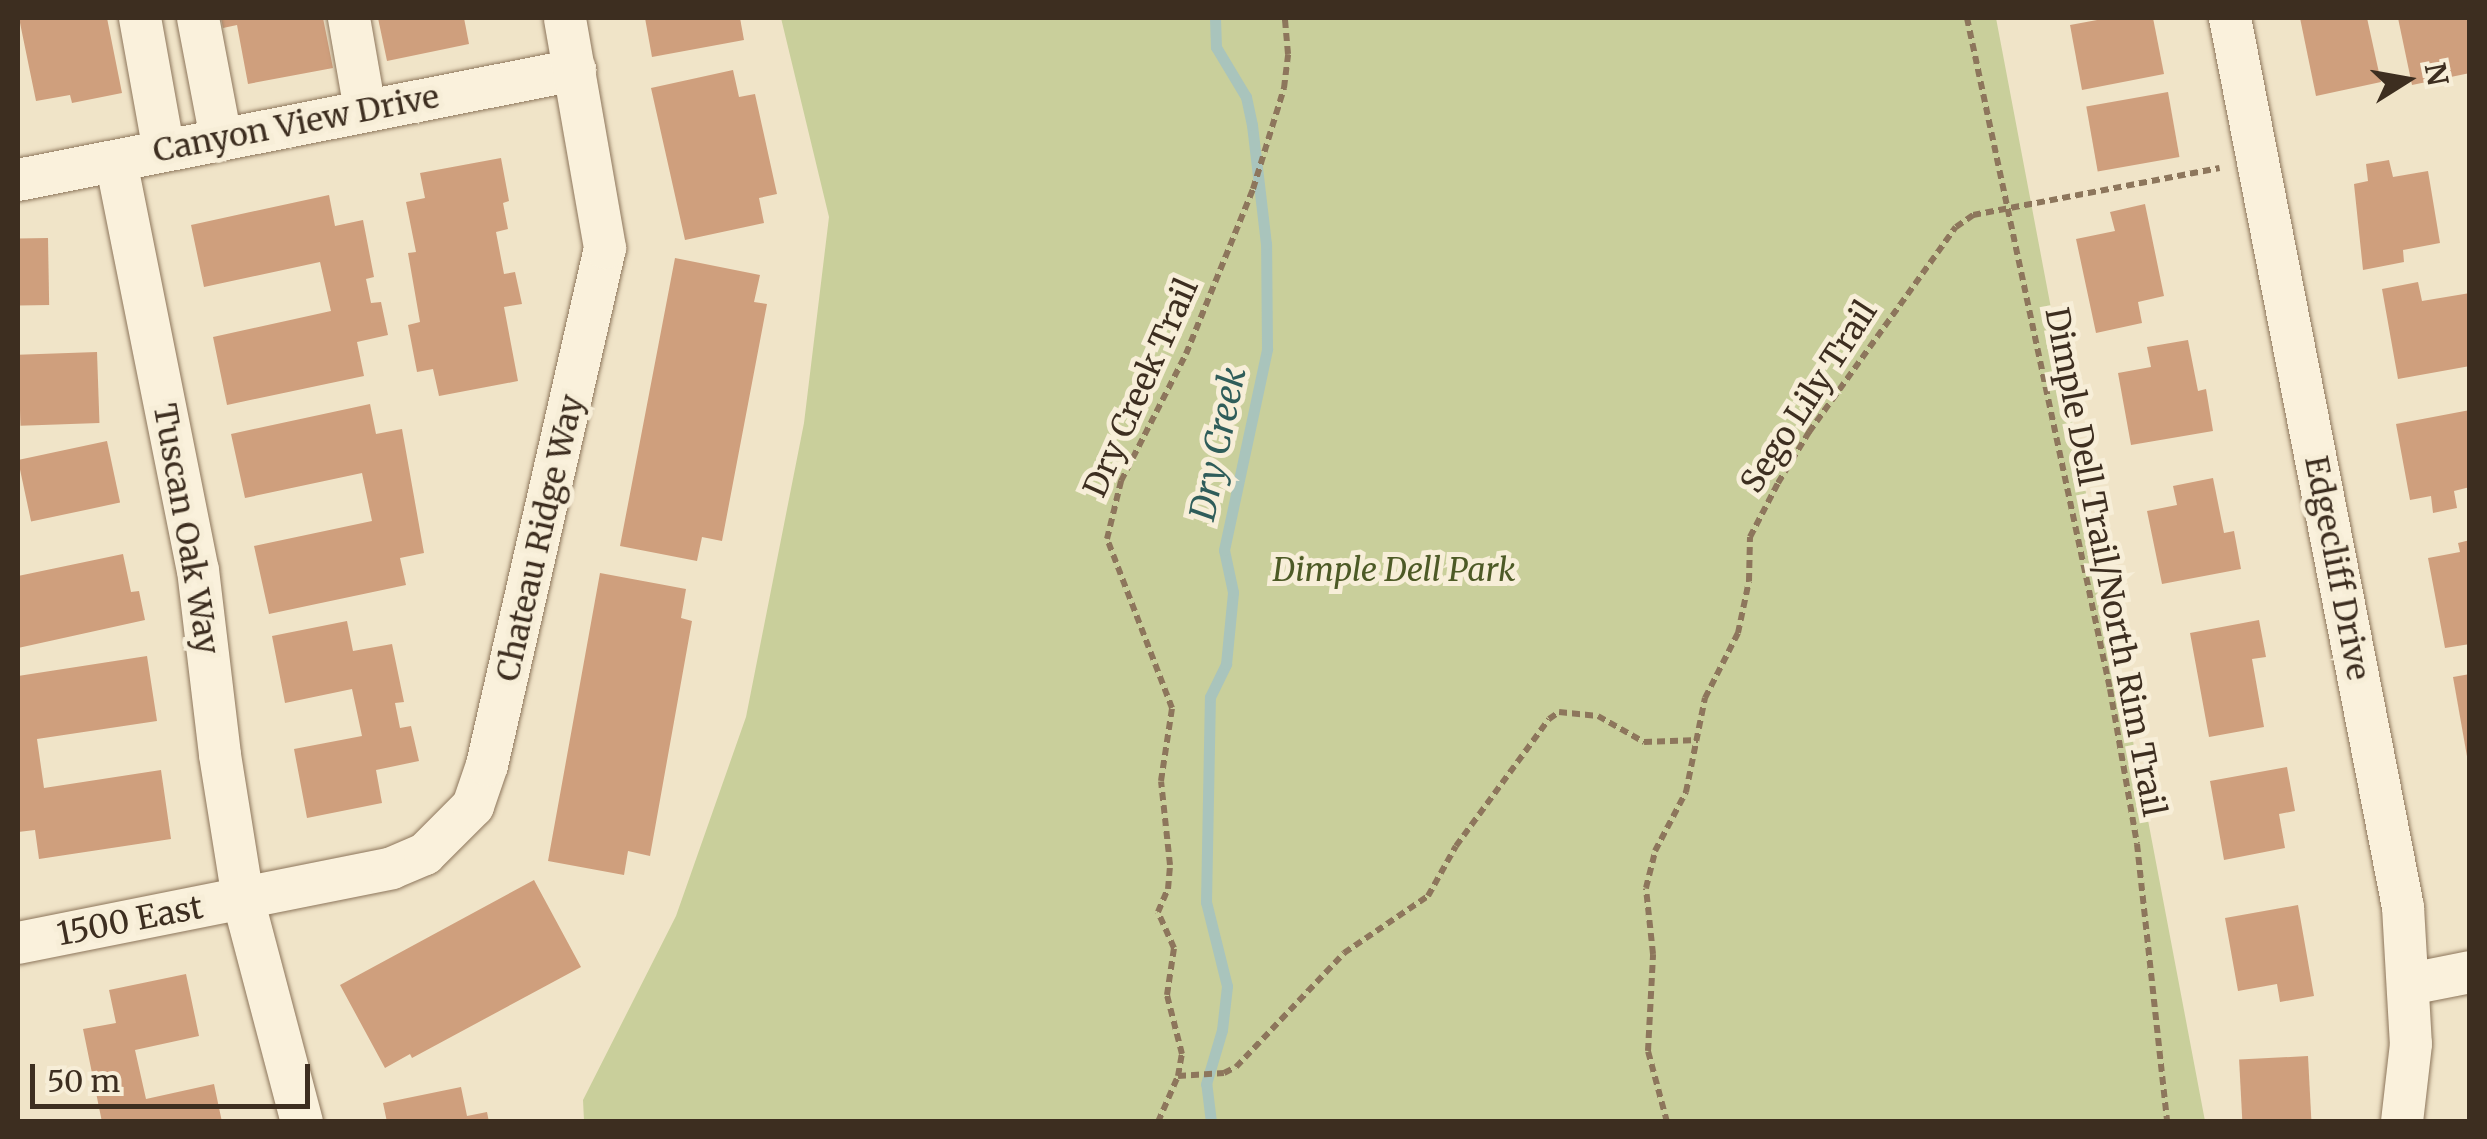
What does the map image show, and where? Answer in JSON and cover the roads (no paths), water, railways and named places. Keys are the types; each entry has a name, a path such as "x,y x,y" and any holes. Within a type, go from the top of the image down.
{"street":[{"path":"140,18 164,150"},
{"path":"198,18 220,139"},
{"path":"349,18 364,110"},
{"name":"Chateau Ridge Way","path":"243,900 392,868 425,854 473,806 487,765 606,248 565,18"},
{"name":"Edgecliff Drive","path":"2230,18 2402,906 2411,1044 2402,1122"},
{"name":"Canyon View Drive","path":"19,171 116,161 575,70"},
{"name":"Tuscan Oak Way","path":"116,161 198,570 220,755 243,900 302,1122"},
{"name":"1500 East","path":"18,943 243,900"},
{"path":"2410,984 2470,972"}],"waterway":[{"name":"Dry Creek","path":"1211,1122 1206,1084 1222,1030 1227,986 1206,902 1210,697 1226,664 1233,592 1224,550 1267,349 1266,244 1252,125 1246,97 1216,47 1215,18"}],"park label":[{"name":"Dimple Dell Park","path":"1394,570"}]}
